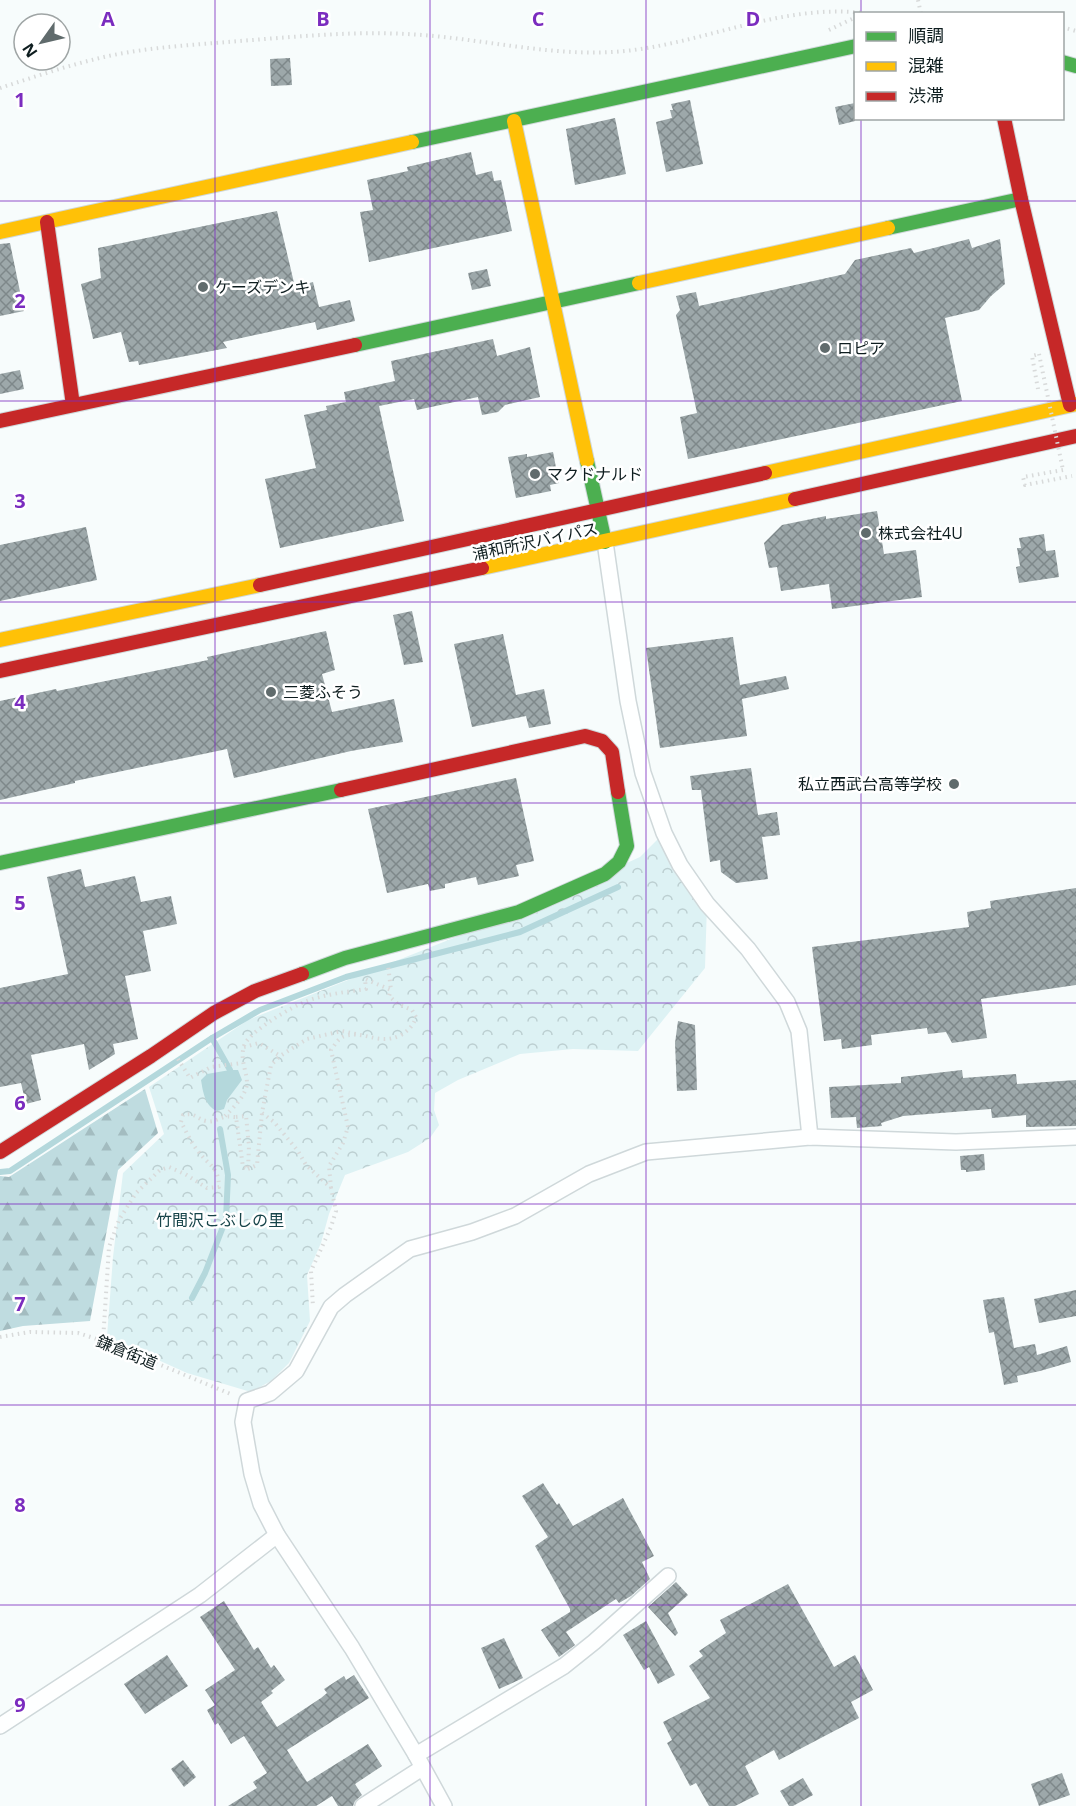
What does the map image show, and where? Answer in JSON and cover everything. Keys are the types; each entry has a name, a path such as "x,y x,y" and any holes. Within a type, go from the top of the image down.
{"main road":[{"path":"0,232 854,46"},
{"path":"1004,120 1021,199 1073,405"},
{"path":"514,121 605,542"},
{"path":"0,421 717,267 1021,199"},
{"path":"47,222 73,405"},
{"name":"浦和所沢バイパス","path":"0,640 118,616 1073,405"},
{"name":"浦和所沢バイパス","path":"0,671 605,542 1076,436"},
{"path":"0,863 585,736 602,741 612,752 627,846 616,867 605,874 519,912 345,958 255,991 214,1013 0,1152"}],"street":[{"path":"1073,405 1076,427"},
{"path":"605,542 628,701 643,773 664,833 680,865 707,904 748,949 787,1002 799,1031 810,1137"},
{"path":"444,1806 352,1648 277,1535 261,1504 252,1474 243,1422 247,1401 270,1393 296,1371 331,1307 410,1249 472,1232 515,1216 589,1174 646,1152 810,1137 956,1142 1076,1137"},
{"path":"0,1726 200,1595 277,1535"},
{"path":"363,1806 419,1761 564,1666 668,1576"}],"path":[{"path":"0,88 113,55 228,42 319,35 395,33 441,36 556,50 614,52 666,44 794,15 820,12 854,12"},
{"path":"1040,399 1032,356 1039,354 1063,470 1023,477 1025,485 1072,476"},
{"path":"248,1169 256,1165 271,1065 280,1056 308,1039 342,1031 382,1040 404,1033 412,1026 416,1017 412,1010 398,1004 389,996 391,990 387,963"},
{"path":"103,1341 109,1247 119,1220 136,1193 160,1170 169,1167 207,1188 219,1187 219,1176 197,1150 181,1122 183,1115 198,1116 204,1121 212,1122 224,1117 239,1102 247,1084 242,1063 243,1047 256,1031 305,1002 328,995 366,989 365,980 391,990"},
{"path":"319,1327 313,1313 311,1271 336,1212 329,1166 344,1143 348,1127 331,1050 337,1041 345,1036 363,1036"},
{"path":"243,1047 260,1043 280,1056"},
{"path":"177,1057 190,1078 211,1067 242,1063"},
{"path":"262,1113 274,1122 298,1151 306,1165 331,1188"},
{"path":"224,1117 246,1116 249,1146 248,1169"},
{"path":"236,1117 243,1167 248,1169"},
{"name":"鎌倉街道","path":"0,1336 30,1332 78,1333 103,1341 247,1401"}],"green space":[{"name":"竹間沢こぶしの里","path":"664,833 707,904 705,968 638,1051 573,1049 520,1054 458,1080 435,1093 434,1110 439,1125 430,1138 408,1152 345,1175 307,1275 310,1321 289,1363 271,1381 251,1392 187,1373 107,1337 123,1173 164,1134 149,1087 248,1020 519,912 640,857"},
{"path":"145,1089 158,1133 118,1170 90,1321 23,1326 0,1331 0,1176 9,1177"}],"shaded area":[{"path":"238,1070 242,1080 227,1100 224,1109 217,1111 207,1102 201,1080 207,1074"}],"building":[{"path":"290,58 292,85 271,86 270,59"},
{"path":"690,100 703,164 666,172 656,122 672,118 671,104"},
{"path":"854,103 855,121 839,125 835,107"},
{"path":"615,118 626,174 575,185 566,129"},
{"path":"471,152 476,175 492,171 494,181 501,180 512,231 369,262 360,212 373,210 367,180 408,171 407,167"},
{"path":"277,211 295,287 313,282 319,307 350,300 355,321 317,330 315,322 223,342 227,348 139,365 138,361 129,362 121,332 93,339 81,284 101,278 98,248"},
{"path":"969,239 972,248 1000,239 1005,284 979,310 945,318 962,401 688,459 680,417 697,413 676,315 680,310 676,296 696,292 699,306 845,274 855,260 911,248 914,253"},
{"path":"10,243 24,311 0,316 0,244"},
{"path":"487,269 491,286 472,290 468,273"},
{"path":"493,339 497,356 530,347 540,397 505,405 498,412 482,415 478,397 417,410 414,399 379,406 404,521 280,548 265,479 316,468 304,415 327,410 326,406 346,402 344,392 395,381 391,361"},
{"path":"20,370 24,389 0,394 0,374"},
{"path":"553,452 559,483 550,485 551,491 516,498 508,457 527,454 527,457"},
{"path":"877,511 884,554 916,550 922,597 832,609 829,584 781,591 777,567 769,568 764,543 782,525 826,516 826,519"},
{"path":"86,527 97,580 0,601 0,545"},
{"path":"1044,534 1046,551 1055,550 1059,577 1019,583 1016,567 1020,566 1017,548 1021,548 1019,538"},
{"path":"412,611 423,662 404,665 393,615"},
{"path":"326,631 335,670 322,674 332,712 394,699 403,742 351,751 234,778 227,749 75,781 75,783 0,800 0,701 208,660 207,657"},
{"path":"503,634 516,695 544,689 551,724 529,728 526,716 472,727 454,644"},
{"path":"733,637 740,685 786,676 789,689 742,699 747,736 660,748 646,648"},
{"path":"751,768 758,815 777,812 780,835 762,837 768,879 736,883 721,872 720,860 710,862 701,790 692,790 690,776"},
{"path":"516,778 534,861 516,865 519,876 478,885 476,877 445,884 445,888 430,891 428,884 387,893 368,809"},
{"path":"81,869 85,887 135,876 141,902 171,896 177,924 143,931 151,971 125,976 138,1039 113,1044 115,1054 89,1070 84,1044 31,1055 41,1100 26,1104 21,1083 0,1087 0,988 68,974 47,877"},
{"path":"1076,888 1076,985 981,999 987,1038 952,1043 946,1032 928,1034 927,1028 871,1035 872,1045 842,1049 841,1039 824,1041 812,947 969,927 967,912 991,908 990,901"},
{"path":"678,1021 695,1025 697,1090 677,1091 675,1043"},
{"path":"962,1070 963,1078 1016,1074 1017,1084 1076,1080 1076,1126 1026,1127 1026,1115 992,1118 991,1109 903,1116 881,1123 882,1126 857,1128 856,1117 831,1118 829,1087 901,1083 901,1077"},
{"path":"984,1154 985,1170 966,1172 966,1170 961,1170 960,1156"},
{"path":"1076,1290 1076,1316 1039,1323 1034,1299"},
{"path":"1004,1297 1014,1348 1035,1344 1037,1355 1067,1346 1071,1362 1017,1376 1018,1382 1004,1385 994,1332 989,1333 983,1300"},
{"path":"543,1483 573,1526 623,1498 654,1556 642,1562 650,1579 631,1596 619,1603 616,1599 566,1632 575,1645 559,1657 541,1630 570,1612 570,1609 535,1546 548,1537 522,1496"},
{"path":"676,1582 688,1595 668,1613 678,1633 675,1636 648,1607"},
{"path":"788,1584 834,1667 855,1655 873,1690 851,1702 859,1718 779,1760 774,1750 745,1766 759,1794 735,1806 709,1806 696,1783 690,1786 667,1743 672,1740 663,1722 710,1698 689,1666 703,1656 699,1651 726,1633 720,1620"},
{"path":"224,1601 254,1650 258,1647 271,1668 274,1665 285,1680 261,1702 277,1727 321,1698 327,1693 324,1689 344,1676 346,1680 354,1675 369,1698 287,1750 307,1782 368,1744 382,1766 355,1784 362,1795 353,1806 338,1806 332,1796 316,1806 228,1806 257,1788 253,1782 267,1773 244,1736 231,1744 218,1723 215,1725 207,1710 215,1705 205,1690 235,1670 200,1617"},
{"path":"646,1621 675,1675 658,1684 649,1667 644,1670 623,1635"},
{"path":"504,1638 523,1678 499,1689 481,1648"},
{"path":"167,1655 188,1686 145,1714 124,1684"},
{"path":"183,1760 196,1777 184,1787 171,1769"},
{"path":"1062,1773 1070,1795 1039,1806 1031,1784"},
{"path":"803,1778 813,1795 789,1806 780,1791"}],"waterway":[{"path":"0,1172 10,1171 212,1038 260,1010 346,977 520,932 618,887"},
{"path":"212,1038 230,1070"},
{"path":"192,1298 205,1273 226,1219 228,1175 220,1129"}],"traffic: fast":[{"path":"412,142 854,46"},
{"path":"1064,63 1076,66"},
{"path":"888,228 1021,199"},
{"path":"355,345 639,283"},
{"path":"587,461 605,542"},
{"path":"0,863 341,790"},
{"path":"302,974 345,958 519,912 605,874 619,862 627,846 618,792"}],"traffic: slow":[{"path":"514,121 587,461"},
{"path":"0,232 412,142"},
{"path":"639,283 888,228"},
{"path":"765,473 1076,404"},
{"path":"482,568 795,499"},
{"path":"0,640 260,585"}],"traffic: jam":[{"path":"1004,120 1070,405"},
{"path":"47,222 73,405"},
{"path":"0,421 355,345"},
{"path":"795,499 1076,436"},
{"path":"260,585 765,473"},
{"path":"0,671 482,568"},
{"path":"341,790 585,736 602,741 612,752 618,792"},
{"path":"0,1152 214,1013 255,991 302,974"}],"place":[{"name":"ケーズデンキ","path":"203,287"},
{"name":"ロピア","path":"825,348"},
{"name":"マクドナルド","path":"535,474"},
{"name":"株式会社4U","path":"866,533"},
{"name":"三菱ふそう","path":"271,692"},
{"name":"私立西武台高等学校","path":"954,784"}]}
